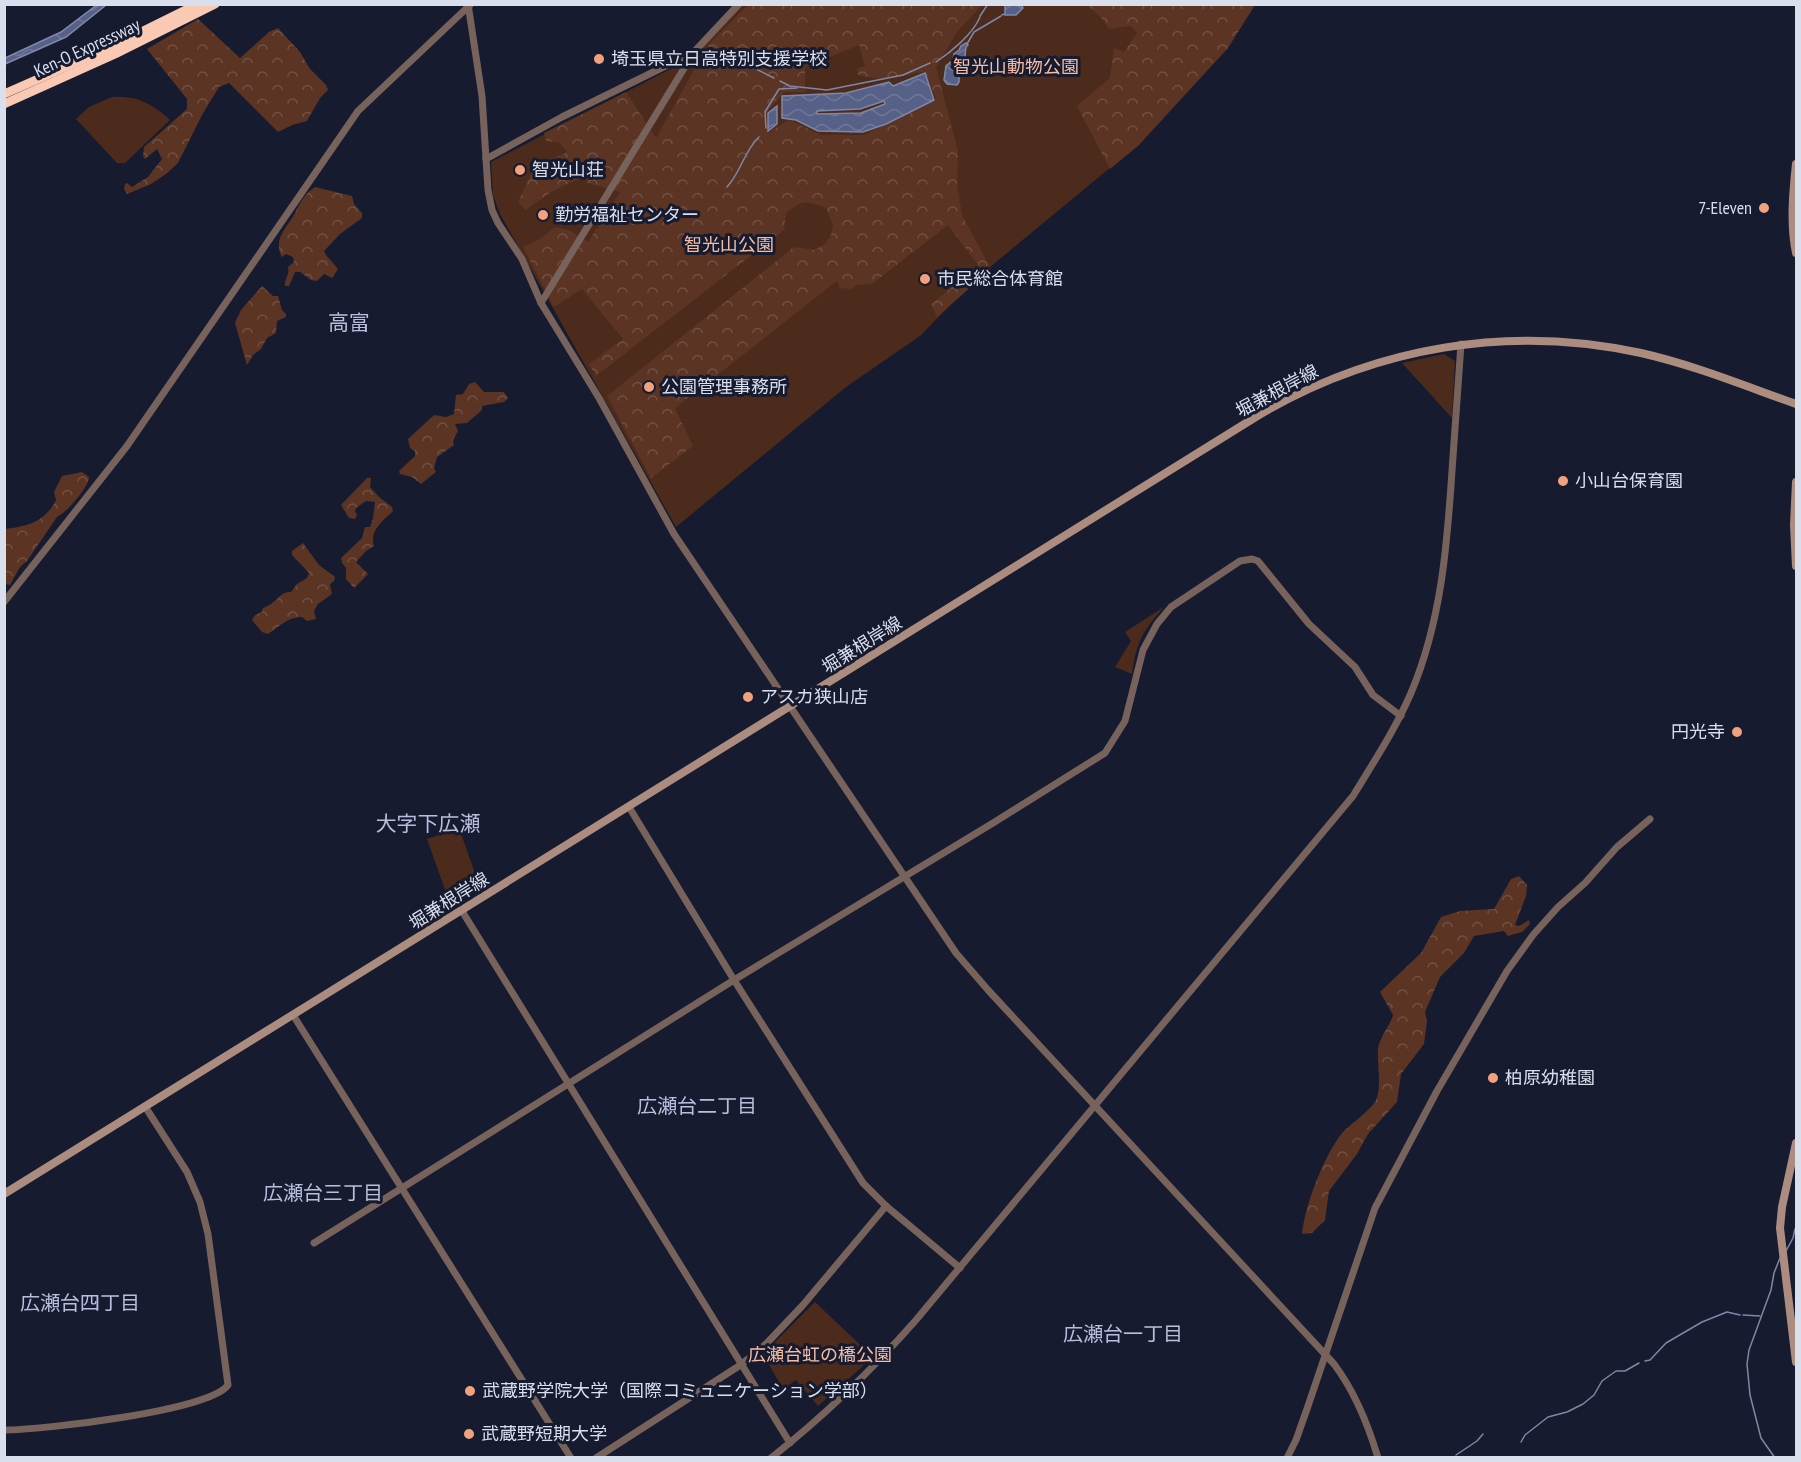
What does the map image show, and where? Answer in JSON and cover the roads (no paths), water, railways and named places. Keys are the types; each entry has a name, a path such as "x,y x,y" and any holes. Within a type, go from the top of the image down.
{"highway":[{"name":"Ken-O Expressway","path":"4,94 111,47 198,4"},
{"name":"Ken-O Expressway","path":"4,104 123,50 215,4"}],"main road":[{"path":"1797,164 1794,235 1797,253"},
{"name":"堀兼根岸線","path":"4,1194 1279,404 1322,383 1377,362 1432,349 1498,341 1548,341 1611,347 1671,361 1797,404"},
{"path":"1797,482 1794,525 1797,566"},
{"path":"1797,1143 1782,1207 1780,1228 1797,1362"}],"street":[{"path":"541,303 694,52 739,4"},
{"path":"469,5 482,96 488,190 492,210 522,259 541,303 599,398 674,534 950,945 971,971 1340,1371 1367,1424 1378,1458"},
{"path":"4,602 127,446 358,111 469,5"},
{"path":"486,159 572,112 694,52"},
{"path":"771,1458 837,1402 883,1357 960,1268 1353,796 1401,716 1423,661 1433,626 1447,547 1461,344"},
{"path":"314,1244 568,1083 1105,753 1125,722 1143,650 1157,624 1177,603 1240,561 1246,559 1258,561 1309,624 1355,668 1373,695 1401,716"},
{"path":"629,807 734,980 862,1183 960,1268"},
{"path":"1287,1458 1296,1440 1326,1355 1375,1208 1437,1091 1507,971 1533,935 1617,847 1650,819"},
{"path":"462,911 790,1443"},
{"path":"293,1015 571,1458"},
{"path":"4,1430 26,1430 172,1408 220,1393 228,1385 208,1234 202,1209 187,1172 146,1108"},
{"path":"596,1458 742,1364 791,1319 886,1206"}],"water":[{"path":"98,4 106,5 66,37 5,64 5,58 61,32"},
{"path":"1005,5 1021,5 1023,8 1016,15 1005,15"},
{"path":"966,43 968,45 965,56 972,60 972,64 959,71 957,85 947,84 944,80 946,66 953,60 954,54"},
{"path":"925,73 934,100 886,124 863,132 818,131 796,120 782,118 782,96 846,93 889,82 893,86","holes":["884,101 885,104 861,113 817,114 817,111 860,109"]},
{"path":"777,106 777,124 768,131 768,113"}],"waterway":[{"path":"980,16 988,4"},
{"path":"967,44 974,32 1001,16"},
{"path":"936,62 967,36 980,17"},
{"path":"713,52 723,64 748,65 774,78"},
{"path":"780,81 790,86 827,90 903,75 930,63"},
{"path":"766,128 765,112 779,89 797,88"},
{"path":"727,187 759,137"},
{"path":"1786,1251 1795,1229"},
{"path":"1775,1458 1761,1438 1750,1395 1747,1364 1749,1350 1780,1258"},
{"path":"1645,1361 1650,1360 1666,1343 1702,1322 1727,1312 1740,1315"},
{"path":"1743,1315 1760,1316"},
{"path":"1521,1442 1525,1435 1548,1417 1567,1412 1583,1404 1594,1395 1602,1381 1616,1371 1625,1371 1639,1363"},
{"path":"1456,1455 1477,1441 1483,1434"}],"place":[{"name":"埼玉県立日高特別支援学校","path":"599,59"},
{"name":"智光山荘","path":"520,170"},
{"name":"7-Eleven","path":"1764,208"},
{"name":"勤労福祉センター","path":"543,215"},
{"name":"市民総合体育館","path":"925,279"},
{"name":"公園管理事務所","path":"649,387"},
{"name":"小山台保育園","path":"1563,481"},
{"name":"アスカ狭山店","path":"748,697"},
{"name":"円光寺","path":"1737,732"},
{"name":"柏原幼稚園","path":"1493,1078"},
{"name":"武蔵野学院大学（国際コミュニケーション学部）","path":"470,1391"},
{"name":"武蔵野短期大学","path":"469,1434"}],"district":[{"name":"高富","path":"349,323"},
{"name":"大字下広瀬","path":"428,824"},
{"name":"広瀬台二丁目","path":"697,1106"},
{"name":"広瀬台三丁目","path":"323,1193"},
{"name":"広瀬台四丁目","path":"80,1303"},
{"name":"広瀬台一丁目","path":"1123,1334"}],"park label":[{"name":"智光山動物公園","path":"1016,67"},
{"name":"智光山公園","path":"729,245"},
{"name":"広瀬台虹の橋公園","path":"820,1355"}]}
